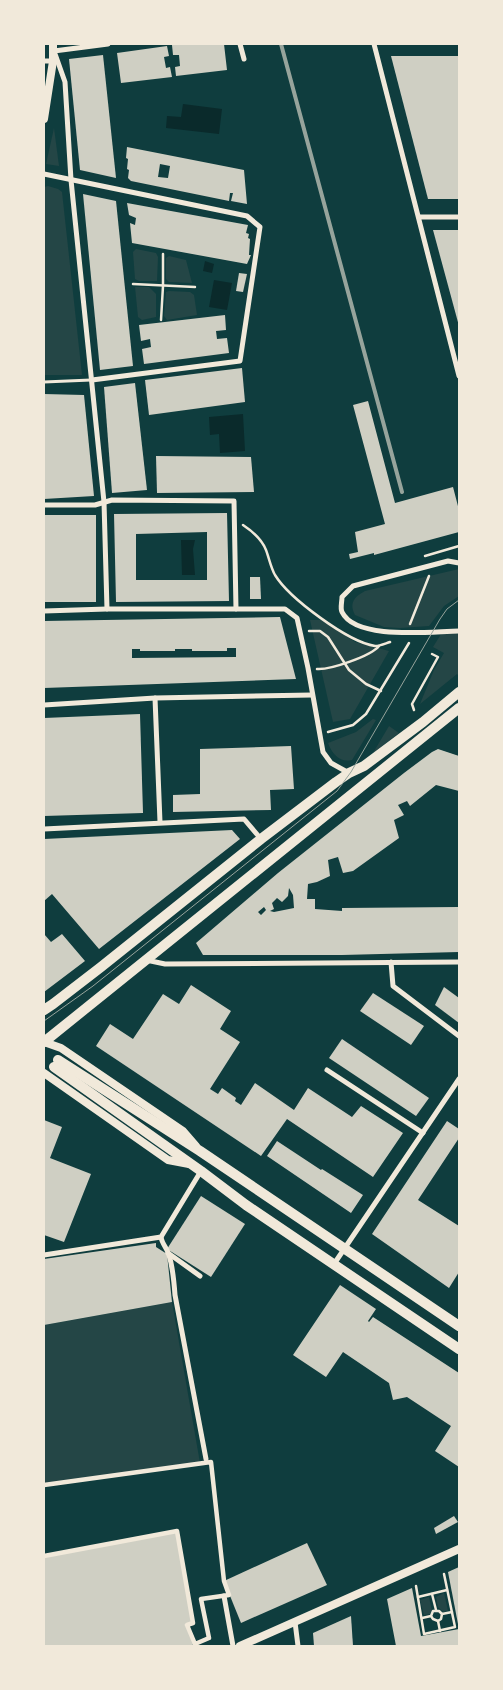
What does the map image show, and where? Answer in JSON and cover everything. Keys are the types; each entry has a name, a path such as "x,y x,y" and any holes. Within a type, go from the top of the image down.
{"main road":[{"path":"44,1010 101,967 261,839 349,772 364,766 423,722 459,692"},
{"path":"44,1042 459,708"},
{"path":"459,1326 200,1151 56,1064 246,1205 459,1349"}],"street":[{"path":"53,48 108,44"},
{"path":"240,44 244,59"},
{"path":"374,44 459,376"},
{"path":"44,119 54,60 53,48"},
{"path":"53,48 65,82 71,180 104,502 107,609"},
{"path":"44,61 54,60"},
{"path":"44,174 247,216 260,227 240,361 92,380"},
{"path":"419,217 459,217"},
{"path":"44,505 95,505 112,500 234,501 236,609"},
{"path":"459,563 448,561 353,586 342,597 342,611 350,622 367,628 397,633 459,631"},
{"path":"44,610 285,609 297,618 323,752 331,763 349,772"},
{"path":"44,705 155,698 312,695"},
{"path":"155,698 160,822"},
{"path":"44,829 244,819 261,839"},
{"path":"145,960 165,964 459,962"},
{"path":"390,962 393,986 459,1036"},
{"path":"44,1042 61,1048 183,1131 200,1151"},
{"path":"327,1070 423,1133"},
{"path":"44,1073 168,1160 196,1168 161,1236 161,1242 168,1252 200,1276"},
{"path":"334,1264 459,1079"},
{"path":"44,1255 161,1236"},
{"path":"168,1252 206,1459"},
{"path":"44,1485 211,1462 224,1581 229,1595 201,1599 209,1638 195,1644 187,1625 193,1623 177,1531 44,1556"},
{"path":"240,1646 459,1549"},
{"path":"224,1596 233,1646"},
{"path":"295,1622 298,1646"}],"lane":[{"path":"44,382 92,380"}],"path":[{"path":"161,320 163,254"},
{"path":"133,284 195,287"},
{"path":"234,519 246,527 264,544 275,575 302,603 320,618 351,637 372,646 379,646"},
{"path":"425,556 459,546"},
{"path":"410,624 429,576"},
{"path":"313,631 320,631 328,637 349,670 361,680 381,691"},
{"path":"321,669 367,656 379,646 390,642"},
{"path":"326,732 353,725 366,714 409,643"},
{"path":"414,710 412,704 438,657 432,654"},
{"path":"416,1586 424,1634 455,1628 444,1574"},
{"path":"418,1597 447,1590"},
{"path":"432,1594 436,1610 442,1614"},
{"path":"422,1618 431,1616 436,1610"},
{"path":"442,1614 452,1612"},
{"path":"440,1631 438,1621 441,1619 442,1614"},
{"path":"431,1616 433,1620 438,1621"}],"shaded area":[{"path":"183,104 222,109 219,134 166,128 167,116 181,117"},
{"path":"54,128 59,166 46,164"},
{"path":"48,186 62,192 82,375 44,375 44,187"},
{"path":"136,249 156,253 158,257 157,281 139,281 135,279 133,252"},
{"path":"169,256 186,260 192,283 169,282 166,279 166,258"},
{"path":"205,261 214,264 212,273 203,271"},
{"path":"214,280 232,283 227,310 209,307"},
{"path":"135,287 149,287 156,294 156,317 142,320 138,317"},
{"path":"166,292 190,292 194,295 197,315 167,320 164,316"},
{"path":"243,414 245,451 220,453 219,434 210,435 209,417"},
{"path":"181,540 195,540 193,549 195,575 182,575"},
{"path":"459,569 459,596 444,606 429,626 384,627 355,615 353,611 354,601 365,591"},
{"path":"310,620 322,620 355,642 389,651 350,719 333,722"},
{"path":"443,631 459,634 459,676 457,674 420,704 434,670 444,653 433,647"},
{"path":"373,719 376,720 352,760 340,759 334,754 328,743 356,732"},
{"path":"389,726 399,733 373,753"},
{"path":"172,1302 200,1463 44,1485 44,1325"},
{"path":"444,1593 448,1611 443,1612 438,1607 436,1597"},
{"path":"429,1597 432,1611 430,1614 424,1615 420,1600"}],"building":[{"path":"224,44 227,70 176,76 175,67 180,66 179,55 173,55 172,45"},
{"path":"167,46 169,56 164,57 166,68 170,67 172,77 121,83 117,53"},
{"path":"103,55 116,178 80,170 69,59"},
{"path":"391,56 459,56 459,199 428,199"},
{"path":"127,147 244,170 247,204 231,201 233,193 230,193 229,201 131,181 128,178 128,159 126,158","holes":["160,164 170,166 168,178 158,177"]},
{"path":"83,194 116,201 133,366 100,370"},
{"path":"127,203 248,225 246,233 249,234 249,255 251,255 247,264 132,243 130,223 135,225 136,218 129,215"},
{"path":"433,230 459,230 459,326"},
{"path":"239,273 247,274 243,292 236,291"},
{"path":"225,315 226,330 216,331 217,339 227,338 229,353 144,364 142,349 151,347 150,339 141,341 139,325"},
{"path":"242,368 245,402 149,415 145,380"},
{"path":"135,383 147,490 112,493 104,387"},
{"path":"44,394 84,395 94,496 44,499"},
{"path":"368,401 395,503 453,487 459,510 459,532 374,555 374,553 350,559 349,554 358,552 355,532 385,524 353,405"},
{"path":"156,456 251,457 254,492 157,493"},
{"path":"227,513 229,601 116,602 114,514","holes":["207,532 207,580 136,580 136,534"]},
{"path":"44,515 96,515 96,602 44,602"},
{"path":"250,577 260,577 261,599 250,599"},
{"path":"280,617 296,679 44,688 44,621","holes":["227,648 236,648 236,657 132,658 132,649 140,649 140,651 175,651 175,649 227,651"]},
{"path":"140,714 143,813 44,816 44,718"},
{"path":"291,746 294,789 270,790 271,810 173,812 173,795 200,794 200,749"},
{"path":"438,749 459,756 459,791 436,785 410,806 407,801 398,805 404,815 394,820 399,838 353,871 343,873 338,857 328,860 330,876 308,884 307,899 315,899 315,909 342,911 342,908 459,907 459,952 342,955 203,955 196,943 278,873","holes":["289,888 293,895 294,908 270,911 274,909 272,903 277,898 282,902 288,896","264,907 266,910 261,915 258,912"]},
{"path":"232,830 240,839 99,949 52,894 44,901 44,839"},
{"path":"44,934 51,942 62,934 85,961 44,992"},
{"path":"191,985 231,1011 220,1029 240,1042 210,1089 218,1094 222,1088 236,1098 235,1101 241,1105 255,1083 294,1110 308,1088 352,1117 361,1106 403,1133 373,1177 287,1119 261,1156 96,1046 110,1024 133,1039 163,994 179,1004"},
{"path":"444,987 459,998 459,1023 435,1005"},
{"path":"373,993 424,1026 411,1045 360,1011"},
{"path":"342,1039 429,1098 416,1116 329,1058"},
{"path":"44,1120 62,1127 50,1158 91,1174 64,1242 44,1235"},
{"path":"447,1121 459,1129 459,1138 418,1200 459,1226 459,1272 449,1288 372,1234"},
{"path":"277,1141 363,1195 351,1213 267,1156"},
{"path":"201,1196 245,1224 211,1277 167,1249"},
{"path":"156,1243 156,1247 167,1254 172,1302 44,1325 44,1259"},
{"path":"340,1285 376,1309 369,1322 373,1317 459,1373 459,1467 435,1451 451,1426 407,1397 393,1400 389,1383 343,1352 326,1377 293,1355"},
{"path":"454,1516 458,1522 436,1534 434,1528"},
{"path":"177,1531 193,1623 187,1625 195,1644 189,1646 44,1646 44,1556"},
{"path":"307,1543 327,1585 241,1623 224,1581"},
{"path":"459,1567 459,1624 458,1624 448,1572"},
{"path":"412,1588 421,1636 459,1629 459,1646 396,1646 387,1599"},
{"path":"351,1616 353,1646 314,1646 313,1633"}],"tram line":[{"path":"44,1021 93,986 337,791 351,772 440,619 447,609 459,600"}],"railway":[{"path":"281,44 402,492"}]}
